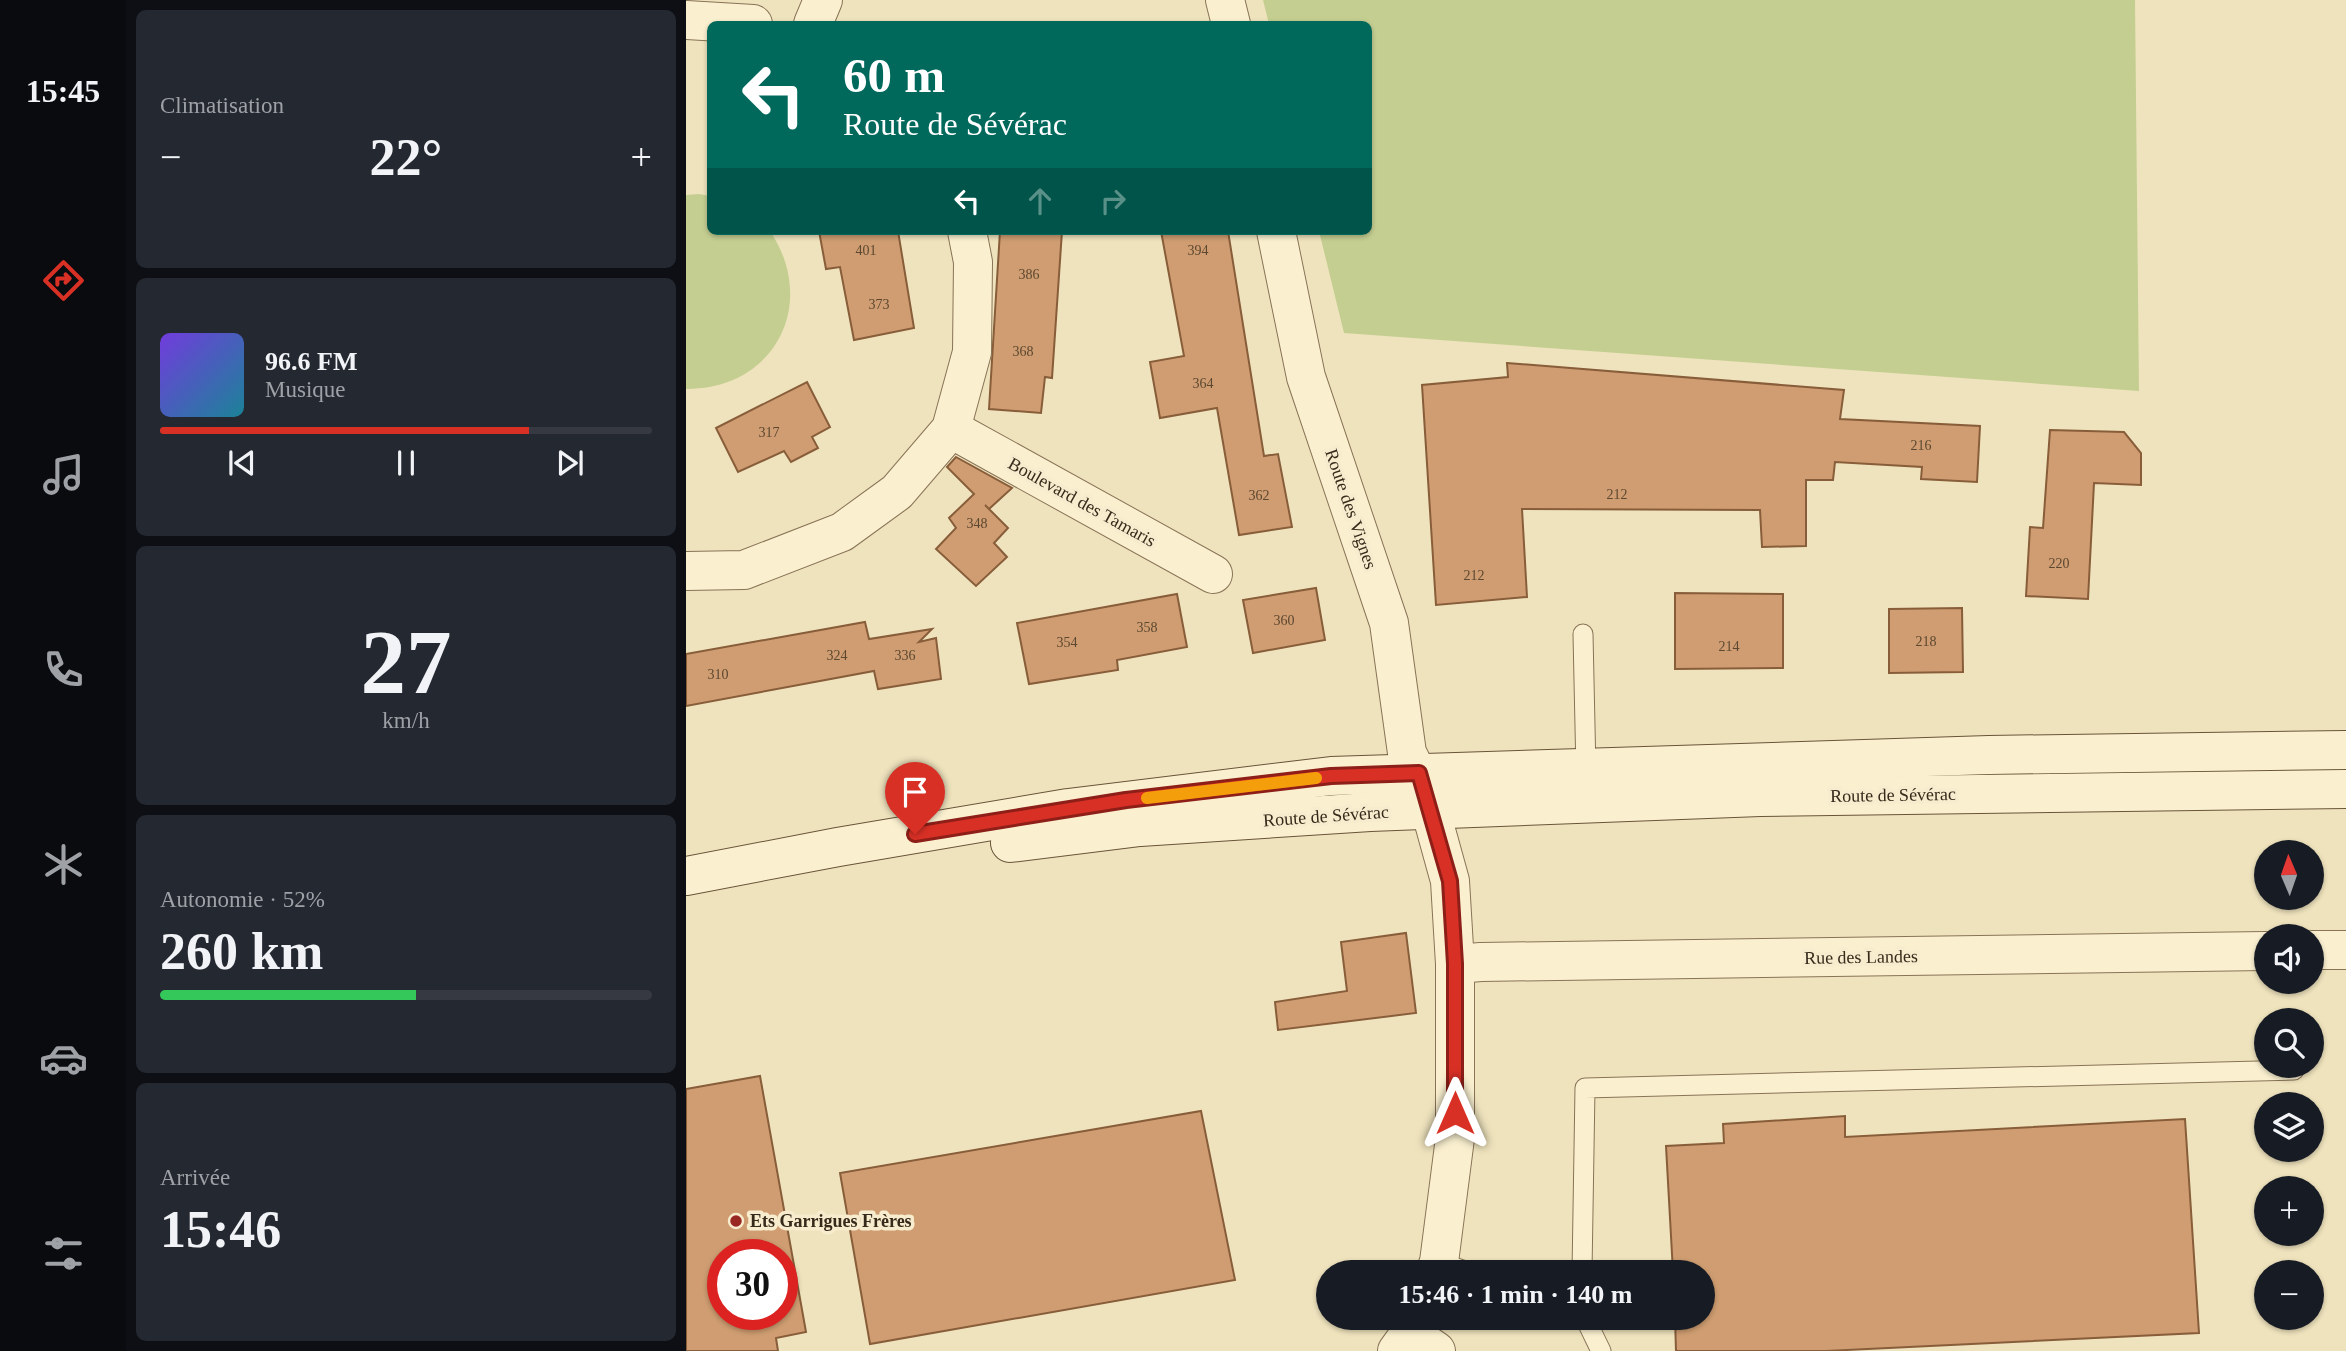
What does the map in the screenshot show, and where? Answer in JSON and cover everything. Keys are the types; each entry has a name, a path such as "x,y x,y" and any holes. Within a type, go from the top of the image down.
{"main road":[{"path":"814,21 823,0"},
{"path":"1225,0 1230,21"},
{"path":"686,20 707,21"},
{"path":"686,571 744,570 842,531 897,492 951,429 972,352 973,261 968,235"},
{"name":"Route des Vignes","path":"1277,235 1306,377 1389,623 1407,753 1424,790 1450,881 1455,964 1455,1138 1448,1260"},
{"name":"Boulevard des Tamaris","path":"951,429 1213,574"},
{"name":"Route de Sévérac","path":"686,893 912,855 1140,827 1197,824 1424,790 1586,776 2071,754 2346,750"},
{"name":"Route de Sévérac","path":"2097,792 2159,771 2346,767"},
{"name":"Route de Sévérac","path":"686,876 838,847 1103,803 1331,776 1424,790 1760,797 2346,789"},
{"path":"2324,950 2346,950"},
{"name":"Rue des Landes","path":"1455,964 2254,951"}],"lane":[{"path":"1583,634 1586,776"},
{"path":"1583,1260 1585,1088 2254,1071"},
{"path":"1591,1330 1601,1351"}],"green space":[{"path":"1263,0 2135,0 2139,391 1344,333 1320,235 1372,235 1372,21 1268,21"},
{"path":"686,195 707,195 707,235 772,235 784,259 790,287 788,313 779,338 764,359 743,375 717,385 686,389"}],"building":[{"path":"820,235 899,235 914,328 854,340 840,267 826,269"},
{"path":"1000,235 1062,235 1052,378 1045,377 1041,413 989,409"},
{"path":"1162,235 1229,235 1264,456 1278,454 1292,527 1239,535 1217,408 1160,418 1150,362 1184,356"},
{"path":"1507,363 1844,390 1840,419 1980,426 1977,482 1921,479 1922,467 1835,462 1833,480 1806,480 1806,546 1762,547 1760,510 1522,509 1527,597 1436,605 1422,385 1508,377"},
{"path":"807,382 830,427 812,437 818,448 791,462 784,451 738,472 716,428"},
{"path":"2050,430 2124,432 2141,453 2141,485 2094,483 2088,599 2026,596 2030,527 2043,528"},
{"path":"956,457 1012,488 989,509 1008,528 994,543 1007,557 976,586 936,549 956,528 949,518 974,494 947,467"},
{"path":"1316,588 1325,640 1253,653 1243,600"},
{"path":"1675,593 1783,594 1783,668 1675,669"},
{"path":"1177,594 1187,647 1117,660 1118,670 1029,684 1017,623"},
{"path":"1962,608 1963,672 1889,673 1889,609"},
{"path":"865,622 869,639 932,629 919,642 936,638 941,679 878,689 874,671 686,706 686,654"},
{"path":"1406,933 1416,1013 1278,1030 1275,1002 1347,991 1341,942"},
{"name":"Ets Garrigues Frères","path":"760,1076 789,1239 707,1239 707,1330 798,1330 798,1287 806,1332 776,1338 778,1351 686,1351 686,1089"},
{"path":"1201,1111 1235,1280 870,1344 840,1173"},
{"path":"1845,1116 1845,1137 2185,1119 2199,1333 1826,1351 1676,1351 1675,1330 1715,1330 1715,1260 1672,1260 1666,1146 1724,1143 1723,1124"}],"slow traffic":[{"path":"1147,798 1316,778"}],"place":[{"name":"Ets Garrigues Frères","path":"736,1221"}],"route":[{"path":"915,834 1126,800 1331,776 1419,773 1450,881 1455,964 1455,1113"}]}
